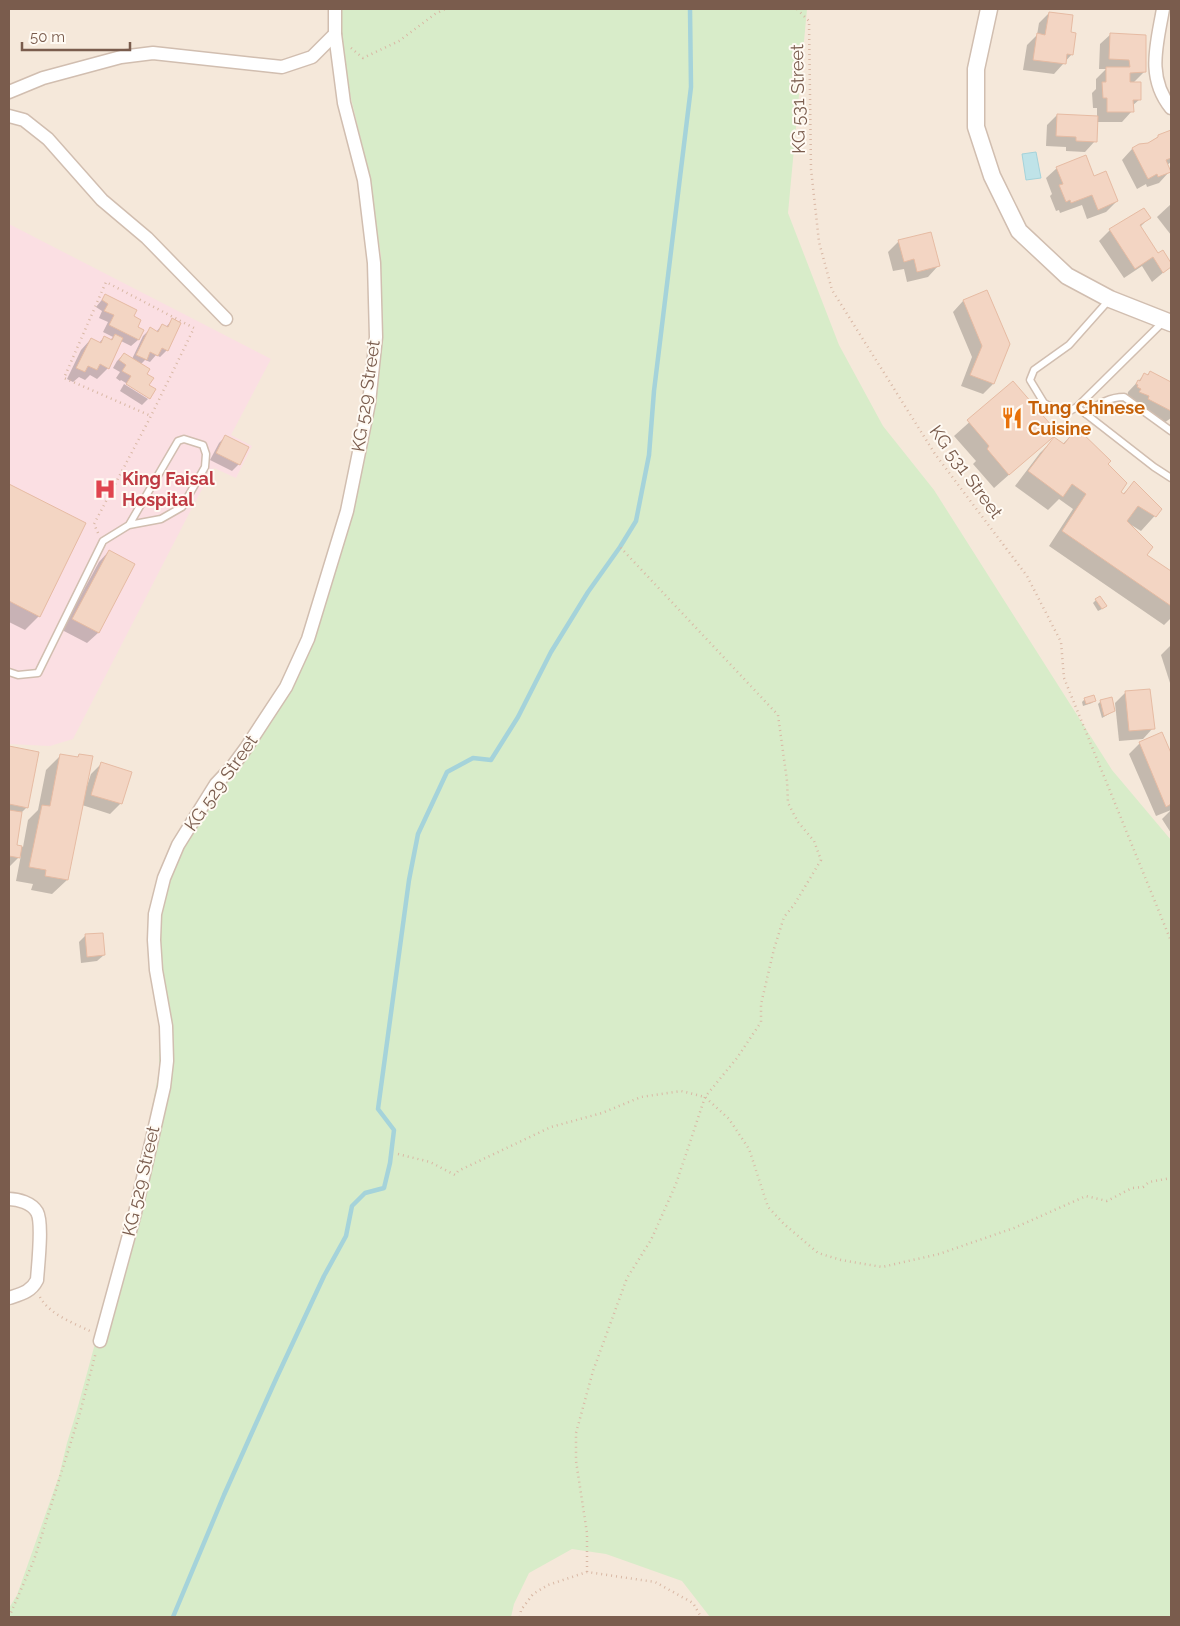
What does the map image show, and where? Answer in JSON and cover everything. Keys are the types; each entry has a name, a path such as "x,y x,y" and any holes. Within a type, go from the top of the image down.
{"street":[{"name":"KG 529 Street","path":"100,1341 135,1213 164,1087 167,1060 166,1026 156,970 154,940 155,914 164,878 178,845 216,784 241,754 286,687 308,639 348,511 369,403 376,337 374,263 364,180 344,102 335,34 335,9"},
{"path":"989,9 976,69 976,128 992,176 1020,231 1067,276 1110,299 1168,322"},
{"path":"1163,9 1154,64 1157,83 1171,108"},
{"path":"9,92 43,78 121,57 153,54 282,67 312,57 335,34"},
{"path":"9,116 24,120 48,139 102,200 147,238 226,319"},
{"path":"9,1199 16,1199 26,1203 37,1211 40,1224 38,1280 29,1291 9,1298"}],"lane":[{"path":"1110,299 1069,345 1034,370 1030,380 1044,403 1064,414 1077,407 1168,322"},
{"path":"1086,414 1115,397 1124,398 1171,431"},
{"path":"1077,407 1154,468 1171,478"},
{"path":"9,672 18,675 38,673 103,540 129,525 160,519 182,506 205,467 206,454 203,446 184,439 178,440 129,525"}],"path":[{"path":"335,34 363,58 399,41 435,14 445,9"},
{"name":"KG 531 Street","path":"797,9 809,21 811,169 819,242 832,290 934,454 1027,576 1061,642 1064,678 1171,941"},
{"path":"103,540 94,524 151,416 194,328 106,282 64,378 151,416"},
{"path":"587,1572 587,1534 576,1461 576,1433 593,1371 626,1278 651,1240 676,1184 705,1096 737,1058 761,1022 761,1004 784,917 794,905 821,860 814,841 798,822 788,803 778,715 620,547"},
{"path":"398,1154 430,1162 455,1175 458,1171 551,1128 602,1113 641,1098 681,1091 705,1096 729,1119 749,1149 768,1208 784,1224 818,1253 841,1260 882,1267 939,1254 1014,1228 1086,1196 1107,1201 1132,1188 1143,1187 1149,1182 1171,1178"},
{"path":"9,1617 34,1560 80,1413 100,1341 92,1332 44,1305 34,1287"},
{"path":"520,1617 521,1610 533,1594 548,1585 587,1572 655,1582 693,1603 701,1617"}],"shaded area":[{"path":"9,9 1171,9 1171,1617 9,1617"},
{"name":"King Faisal Hospital","path":"9,224 271,359 231,435 252,446 236,478 214,468 73,739 50,746 9,744"}],"green space":[{"path":"340,9 807,9 788,213 839,345 883,426 934,490 1112,770 1171,840 1171,1617 710,1617 682,1581 606,1554 572,1549 529,1573 514,1604 511,1617 9,1617 9,1608 17,1595 59,1476 135,1196 159,1071 160,903 192,825 281,688 321,604 353,509 378,379 381,256 366,161 345,73"}],"water":[{"path":"1036,152 1041,178 1026,180 1022,154"}],"building":[{"path":"1049,12 1073,15 1071,32 1076,33 1073,55 1067,54 1066,64 1033,60 1037,33 1045,35"},
{"path":"1110,33 1146,35 1146,72 1130,73 1130,82 1141,82 1141,100 1133,100 1134,112 1107,112 1107,98 1103,98 1102,82 1106,82 1106,67 1130,67 1129,60 1109,59"},
{"path":"1057,114 1098,116 1097,142 1076,141 1076,137 1056,136"},
{"path":"1171,130 1171,158 1166,160 1171,172 1158,177 1157,174 1148,179 1132,148 1139,144 1148,143 1158,137 1158,135"},
{"path":"1086,155 1094,176 1106,171 1118,201 1098,210 1092,195 1071,203 1070,200 1066,202 1059,185 1063,184 1056,167"},
{"path":"1144,208 1151,218 1140,225 1158,253 1163,250 1171,263 1171,267 1163,273 1153,257 1135,269 1109,229"},
{"path":"931,232 940,266 917,272 914,259 904,262 898,240"},
{"path":"987,290 1010,344 994,384 970,375 982,346 963,300"},
{"path":"105,294 137,310 134,316 141,320 138,327 144,330 139,340 109,325 114,315 104,311 108,304 102,300"},
{"path":"172,318 181,323 168,351 162,348 158,356 150,352 147,360 136,355 150,327 158,332 162,324 168,327"},
{"path":"115,334 123,338 109,369 100,364 97,370 88,366 85,372 76,368 91,338 101,343 104,336 112,340"},
{"path":"124,353 150,369 147,374 154,378 149,385 156,389 150,399 126,384 131,376 122,371 126,365 119,360"},
{"path":"1150,371 1171,382 1171,411 1148,399 1149,396 1139,392 1141,389 1136,384 1138,380 1140,381 1144,373 1148,375"},
{"path":"1013,381 1058,433 1009,475 987,449 989,446 967,420"},
{"path":"1077,428 1111,461 1108,464 1127,483 1121,492 1124,494 1134,481 1162,509 1156,517 1138,506 1127,521 1153,547 1147,555 1171,571 1171,606 1062,531 1086,494 1072,484 1063,497 1028,471 1054,437 1064,444"},
{"path":"225,435 249,447 240,465 216,453"},
{"name":"King Faisal Hospital","path":"9,484 86,523 40,617 9,601"},
{"path":"109,550 135,564 99,633 72,619"},
{"path":"1100,596 1107,606 1102,609 1095,599"},
{"path":"1150,689 1155,729 1129,731 1125,691"},
{"path":"1094,695 1096,701 1086,704 1084,698"},
{"path":"1112,697 1115,711 1104,716 1100,700"},
{"path":"1162,732 1171,753 1171,804 1166,807 1139,742"},
{"path":"9,746 39,752 28,808 9,804"},
{"path":"60,754 78,757 79,754 93,756 68,880 45,876 46,870 29,867 42,805 50,806"},
{"path":"101,762 132,772 122,804 91,795"},
{"path":"9,810 22,812 17,845 22,846 20,858 9,856"},
{"path":"103,933 105,955 87,957 85,934"}],"waterway":[{"path":"173,1617 224,1495 276,1379 324,1276 346,1236 352,1206 365,1193 384,1188 390,1163 394,1130 378,1109 409,880 418,834 447,772 473,758 491,760 518,717 551,652 588,592 636,521 649,455 654,391 691,87 690,9"}],"place":[{"name":"Tung Chinese Cuisine","path":"1012,418"},
{"name":"King Faisal Hospital","path":"105,489"}]}
